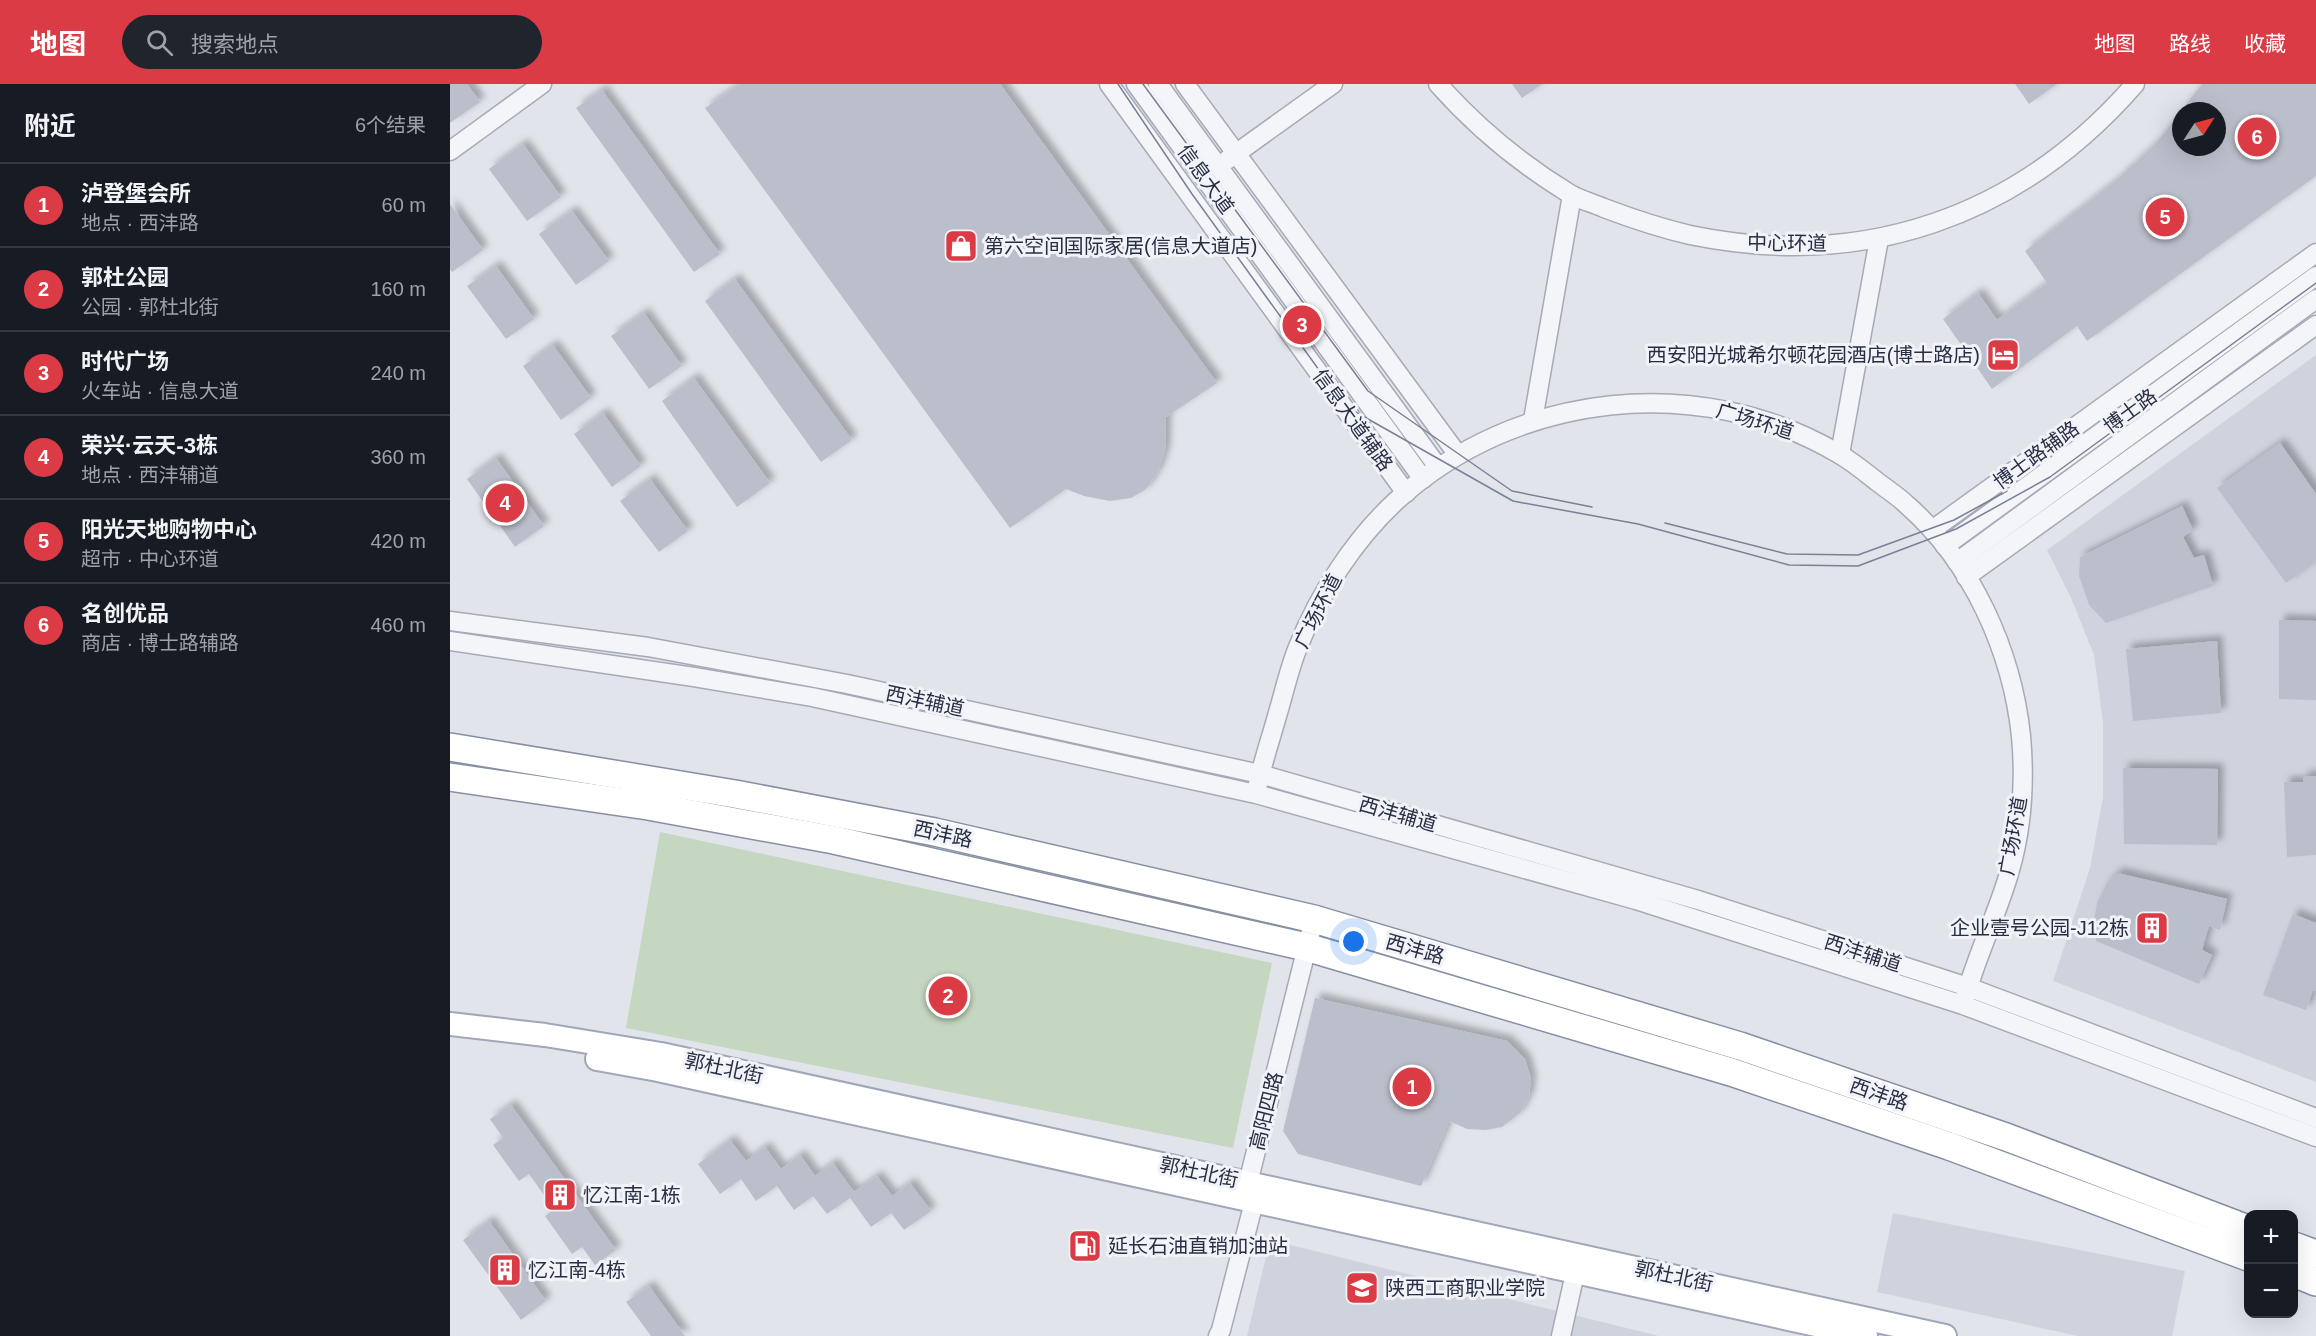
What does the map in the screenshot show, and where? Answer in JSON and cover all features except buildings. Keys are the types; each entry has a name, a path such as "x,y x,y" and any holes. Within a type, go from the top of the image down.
{"highway":[{"name":"西沣路","path":"450,747 735,794 935,831 1314,919 1740,1046 2006,1137 2244,1227"},
{"name":"西沣路","path":"450,777 648,806 834,840 1306,947 1742,1075 1949,1146 2244,1256"},
{"path":"2298,1247 2316,1254"},
{"path":"2298,1275 2316,1282"}],"main road":[{"name":"郭杜北街","path":"450,1024 545,1035 661,1054 1251,1193"},
{"name":"郭杜北街","path":"450,1038 568,1053 658,1070 1251,1193 1577,1264 1945,1336"},
{"name":"郭杜北街","path":"1577,1264 1866,1336"}],"street":[{"path":"450,151 542,84"},
{"name":"信息大道辅路","path":"1109,84 1406,493"},
{"name":"信息大道","path":"1136,84 1211,171 1438,467"},
{"name":"信息大道","path":"1158,84 1211,171 1423,478"},
{"path":"1185,84 1458,455"},
{"path":"1211,171 1333,84"},
{"name":"中心环道","path":"1438,84 1471,120 1495,140 1572,195 1653,227 1711,239 1769,245 1855,243 1879,239 1928,225 1973,208 2010,189 2086,134 2135,84"},
{"path":"1533,420 1572,195"},
{"path":"1840,454 1879,239"},
{"name":"博士路辅路","path":"1932,530 2316,253"},
{"name":"博士路","path":"1945,546 2316,276"},
{"name":"博士路","path":"1961,569 2316,298"},
{"path":"1961,569 2316,325"},
{"name":"广场环道","path":"1256,794 1297,649 1312,615 1342,564 1366,533 1406,493 1438,467 1458,455 1533,420 1598,406 1644,403 1709,406 1776,425 1840,454 1908,505 1932,530 1977,593 2008,669 2021,739 2022,794 2017,840 2010,872 1963,1005"},
{"name":"西沣辅道","path":"450,621 648,647 847,684 1260,774 1698,900 1968,987 2316,1118"},
{"name":"西沣辅道","path":"450,641 694,676 812,698 1256,794 1636,900 1963,1005 2316,1137"},
{"name":"高阳四路","path":"1218,1336 1314,919"},
{"path":"1561,1336 1577,1264"}],"shaded area":[{"path":"2316,355 2316,1082 2053,981 2090,868 2103,797 2103,723 2094,655 2072,600 2047,550"},
{"path":"1893,1213 2185,1271 2172,1336 2078,1336 1877,1292"},
{"name":"陕西工商职业学院","path":"1270,1240 1659,1336 1247,1336"}],"green space":[{"path":"660,832 1272,963 1233,1148 626,1028"}],"tram line":[{"path":"1118,84 1192,194 1345,406 1513,501 1638,524 1789,565 1858,566 1956,529 2050,477 2316,283"},
{"path":"1143,84 1368,391 1512,491 1592,507"},
{"path":"1665,523 1787,554 1858,555 1954,520 2007,491"}],"place":[{"name":"名创优品","path":"2257,137"},
{"name":"阳光天地购物中心","path":"2165,217"},
{"name":"第六空间国际家居(信息大道店)","path":"961,246"},
{"name":"时代广场","path":"1302,325"},
{"name":"西安阳光城希尔顿花园酒店(博士路店)","path":"2003,355"},
{"name":"荣兴·云天-3栋","path":"505,503"},
{"name":"企业壹号公园-J12栋","path":"2152,928"},
{"name":"郭杜公园","path":"948,996"},
{"name":"泸登堡会所","path":"1412,1087"},
{"name":"忆江南-1栋","path":"560,1195"},
{"name":"延长石油直销加油站","path":"1085,1246"},
{"name":"忆江南-4栋","path":"505,1270"},
{"name":"陕西工商职业学院","path":"1362,1288"}]}
